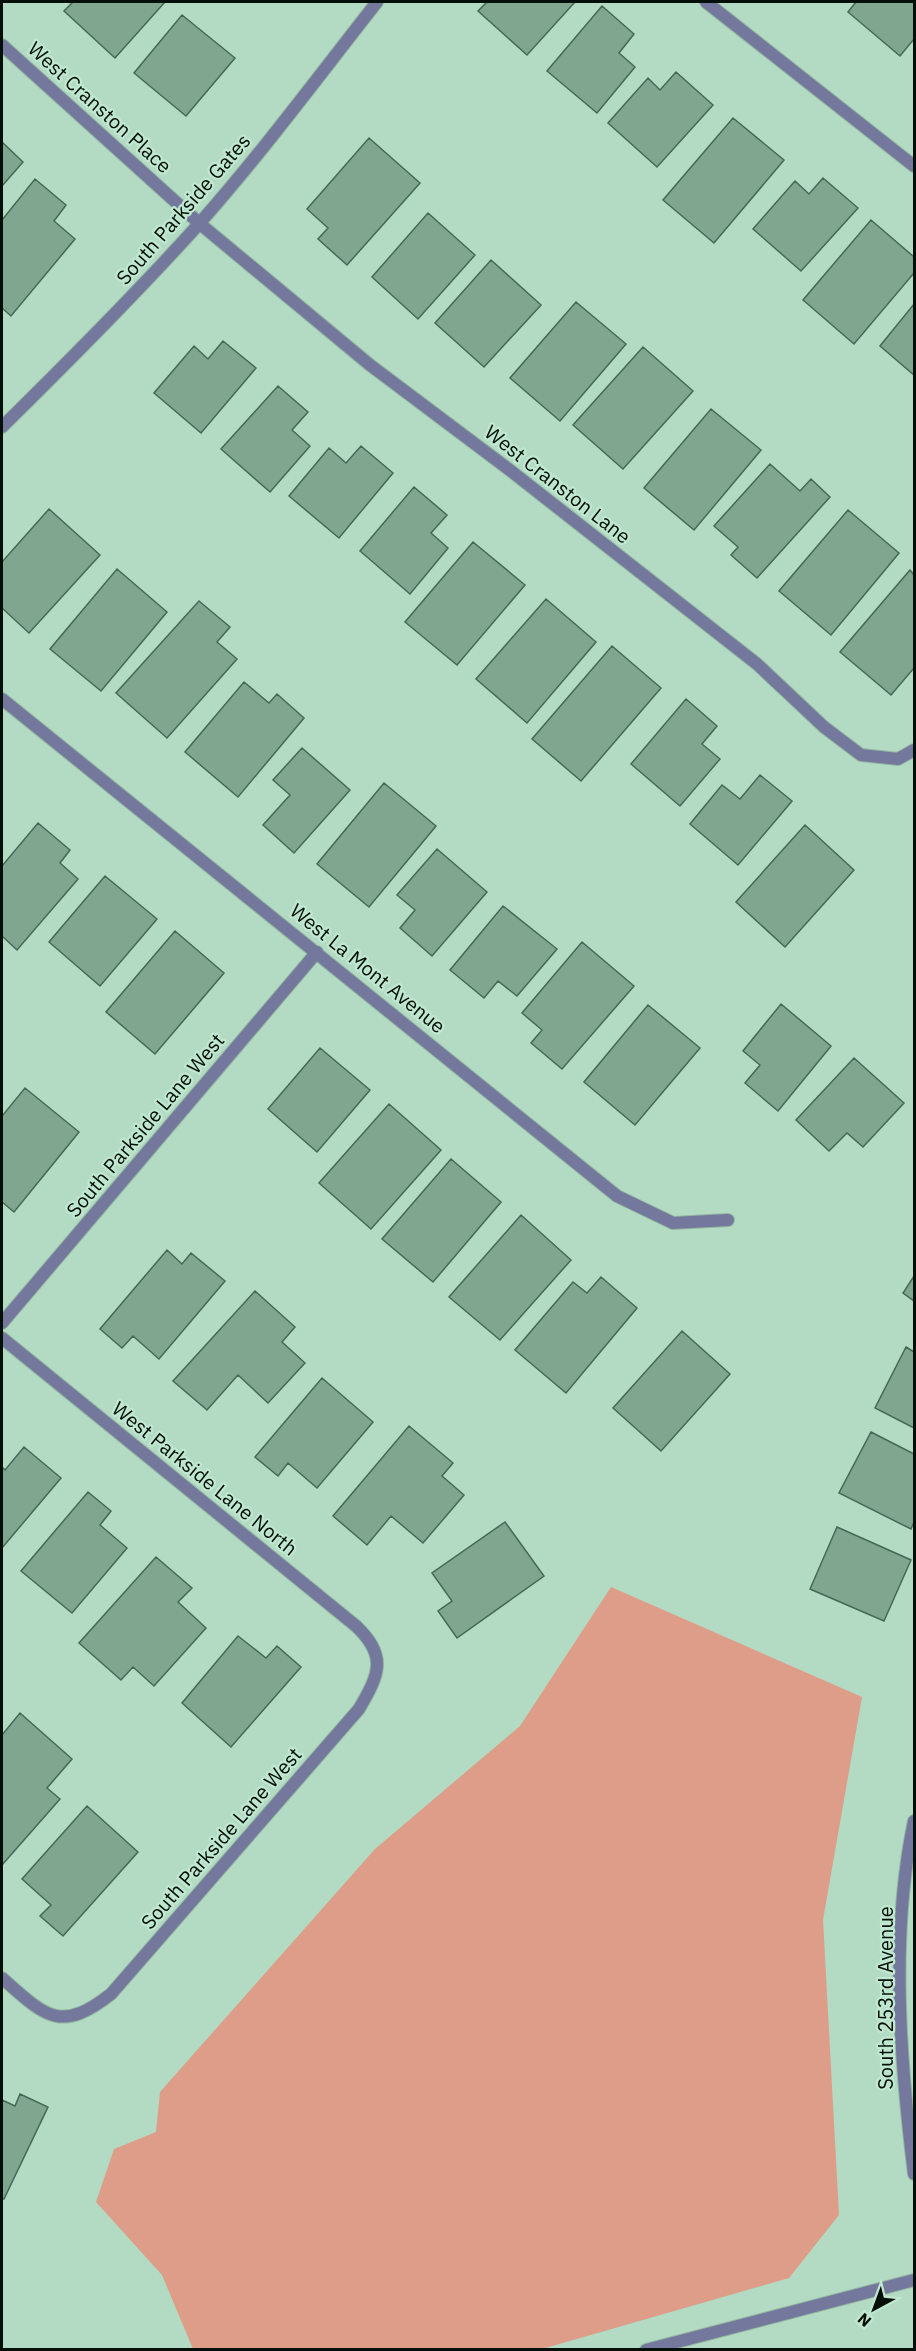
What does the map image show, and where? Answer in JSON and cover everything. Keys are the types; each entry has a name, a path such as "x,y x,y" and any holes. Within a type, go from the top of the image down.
{"street":[{"name":"South Parkside Gates","path":"2,427 126,304 199,223 251,162 376,2"},
{"path":"706,2 915,166"},
{"name":"West Cranston Place","path":"2,45 199,223"},
{"name":"West Cranston Lane","path":"199,223 370,365 512,471 757,664 833,734 861,755 898,759 915,750"},
{"name":"West La Mont Avenue","path":"2,699 617,1196 673,1223 729,1220"},
{"name":"South Parkside Lane West","path":"2,1323 317,952"},
{"name":"West Parkside Lane North","path":"2,1338 356,1626 370,1638 378,1653"},
{"name":"South Parkside Lane West","path":"2,1978 41,2010 60,2018 75,2017 92,2009 111,1994 359,1709 376,1674 378,1653"},
{"name":"South 253rd Avenue","path":"915,1821 901,1931 904,2088 915,2174"},
{"path":"646,2349 915,2280"}],"shaded area":[{"path":"611,1587 862,1697 823,1920 839,2215 789,2278 542,2349 193,2349 162,2275 96,2202 114,2149 156,2132 160,2092 375,1849 520,1726"}],"building":[{"path":"73,2 165,2 115,58 64,11"},
{"path":"487,2 575,2 527,55 478,11"},
{"path":"856,2 914,2 914,39 900,56 848,12"},
{"path":"602,6 634,34 619,53 635,67 597,113 547,71"},
{"path":"182,15 235,58 186,116 134,73"},
{"path":"676,72 713,105 657,167 608,123 648,78 660,90"},
{"path":"733,118 784,160 714,243 663,200"},
{"path":"369,138 420,183 347,265 318,239 328,228 307,209"},
{"path":"2,142 23,162 2,186"},
{"path":"823,178 858,208 801,271 753,229 795,181 809,194"},
{"path":"35,179 66,205 54,221 75,239 11,316 2,308 2,220"},
{"path":"428,213 475,255 418,319 372,277"},
{"path":"871,220 914,257 914,273 854,344 803,300"},
{"path":"491,260 541,305 484,367 435,323"},
{"path":"576,302 626,344 560,421 510,378"},
{"path":"914,304 914,375 880,346"},
{"path":"223,341 256,368 201,433 154,393 194,346 208,359"},
{"path":"643,347 693,391 623,469 573,425"},
{"path":"278,386 308,412 292,430 310,446 270,492 221,449"},
{"path":"711,409 761,450 694,530 644,488"},
{"path":"361,446 393,473 339,538 289,496 329,448 346,463"},
{"path":"770,464 800,491 811,479 830,497 757,578 731,555 738,547 714,526"},
{"path":"414,487 447,515 431,533 448,548 410,594 360,551"},
{"path":"49,509 100,555 29,633 2,608 2,562"},
{"path":"848,510 899,553 831,635 779,591"},
{"path":"473,542 525,585 457,665 405,622"},
{"path":"117,569 167,612 101,691 50,649"},
{"path":"910,570 914,575 914,668 891,695 840,652"},
{"path":"546,599 596,642 527,723 476,679"},
{"path":"199,601 230,627 217,642 237,659 167,738 116,693"},
{"path":"612,646 661,688 581,781 532,739"},
{"path":"244,682 269,703 277,694 304,718 238,797 185,752"},
{"path":"686,699 717,726 702,744 720,759 680,806 631,764"},
{"path":"302,748 350,790 294,853 263,825 290,795 273,780"},
{"path":"760,775 792,801 738,865 690,824 722,785 740,799"},
{"path":"384,783 436,826 369,907 317,864"},
{"path":"38,823 70,850 60,863 78,879 17,950 2,936 2,866"},
{"path":"805,825 854,870 785,947 736,902"},
{"path":"437,849 487,892 432,956 400,928 415,910 397,895"},
{"path":"105,876 157,919 100,986 49,942"},
{"path":"503,906 557,949 517,996 498,981 484,998 450,970"},
{"path":"175,931 224,973 155,1054 106,1012"},
{"path":"582,942 634,986 562,1069 531,1043 542,1030 522,1013"},
{"path":"781,1004 831,1046 778,1111 745,1083 760,1065 743,1051"},
{"path":"648,1005 700,1048 635,1125 584,1082"},
{"path":"320,1048 370,1090 317,1152 268,1109"},
{"path":"854,1058 904,1103 863,1147 847,1133 829,1151 796,1120"},
{"path":"25,1088 79,1132 14,1212 2,1202 2,1114"},
{"path":"389,1104 441,1150 371,1229 319,1183"},
{"path":"451,1159 501,1202 433,1282 382,1239"},
{"path":"521,1215 571,1260 500,1340 449,1297"},
{"path":"167,1250 182,1264 191,1253 225,1281 159,1359 133,1336 122,1348 100,1329"},
{"path":"914,1276 914,1301 903,1293"},
{"path":"601,1277 637,1308 566,1393 515,1350 573,1282 587,1293"},
{"path":"255,1291 295,1327 282,1342 305,1363 268,1403 238,1375 207,1410 173,1381"},
{"path":"682,1331 730,1374 661,1451 613,1408"},
{"path":"906,1347 914,1352 914,1428 875,1408"},
{"path":"322,1378 373,1422 317,1488 288,1463 278,1476 255,1457"},
{"path":"409,1426 453,1463 442,1476 464,1495 423,1543 391,1516 367,1545 333,1516"},
{"path":"871,1432 914,1454 914,1522 911,1529 839,1493"},
{"path":"24,1447 61,1478 2,1548 2,1467 5,1470"},
{"path":"88,1492 111,1511 100,1525 127,1548 72,1613 21,1571"},
{"path":"505,1522 544,1576 457,1638 438,1611 452,1601 432,1573"},
{"path":"837,1527 911,1560 884,1621 810,1589"},
{"path":"156,1557 192,1588 178,1602 206,1628 154,1686 133,1667 121,1680 79,1643"},
{"path":"238,1636 266,1658 277,1646 301,1667 231,1747 182,1703"},
{"path":"20,1713 72,1759 47,1788 60,1799 2,1865 2,1735"},
{"path":"87,1806 138,1852 63,1936 40,1916 51,1905 22,1879"},
{"path":"20,2094 48,2107 4,2199 2,2198 2,2100 15,2106"}]}
